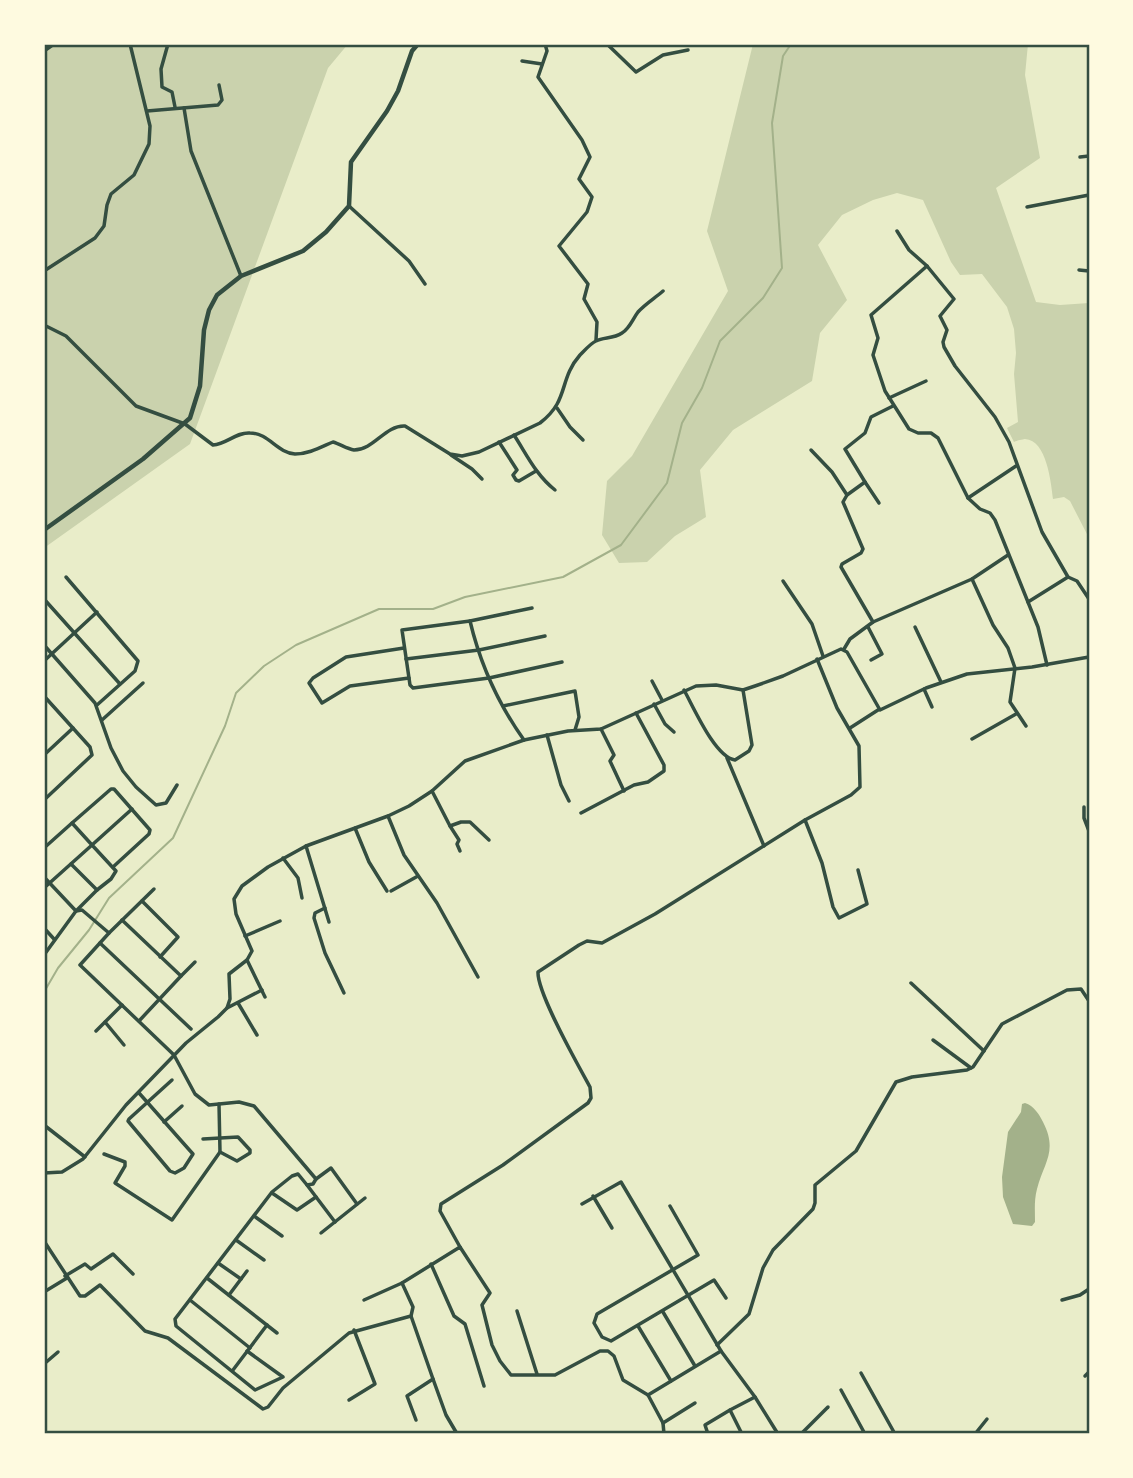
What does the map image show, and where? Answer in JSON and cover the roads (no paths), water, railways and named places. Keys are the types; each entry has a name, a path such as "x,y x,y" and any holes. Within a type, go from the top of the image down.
{"street":[{"path":"44,51 54,44"},
{"path":"44,271 95,238 104,226 111,194 134,175 149,144 150,126 130,44"},
{"path":"168,44 160,78 162,88 172,92 175,108"},
{"path":"44,530 143,459 190,418 198,397 204,330 209,310 217,295 241,276 303,251 326,232 349,206 351,162 387,111 398,91 412,51 418,44"},
{"path":"545,44 547,51 538,78 582,140 590,157 579,179 592,197 587,212 559,246 588,284 584,299 597,322 596,340"},
{"path":"607,44 636,72 663,55 688,50"},
{"path":"522,61 542,64"},
{"path":"147,111 218,105 222,100 219,85"},
{"path":"184,108 191,151 241,276"},
{"path":"1080,157 1089,156"},
{"path":"1027,207 1089,195"},
{"path":"349,206 409,261 425,284"},
{"path":"897,231 909,250 927,266 954,299 940,316 947,330 944,347 955,366 995,417 1009,442 1042,532 1068,577 1077,581 1089,599"},
{"path":"927,266 871,315 878,338 873,355 889,398 909,429 918,433 931,433 938,438 968,498 994,518 1038,627 1047,665"},
{"path":"1079,270 1089,271"},
{"path":"450,454 468,456 540,423 557,408 572,368 580,356 596,340 615,338 621,334 639,312 663,291"},
{"path":"44,326 66,336 136,406 185,424 213,445 248,432 265,437 284,451 297,454 333,442 351,449 362,448 400,425 450,454 482,479"},
{"path":"889,398 926,381"},
{"path":"879,503 845,449 865,433 871,417 893,405"},
{"path":"557,408 583,440"},
{"path":"514,435 536,471 555,490"},
{"path":"499,442 517,470 513,475 516,480 519,481 536,471"},
{"path":"811,450 832,472 847,495"},
{"path":"968,498 1016,466"},
{"path":"865,482 847,495 843,502 863,549 861,554 841,567 873,622"},
{"path":"227,1008 230,995 229,974 247,960 252,948 236,914 234,899 250,879 283,858 306,846 388,816 432,791 465,761 547,734 601,729 684,690 704,685 743,690 783,676 822,656 844,649 850,639 873,622 972,579 1008,555"},
{"path":"66,577 138,661 135,671 96,705"},
{"path":"1027,602 1068,577"},
{"path":"972,579 993,625 1008,648 1015,668 1010,702 1026,726"},
{"path":"783,581 812,624 822,656"},
{"path":"44,599 120,684"},
{"path":"532,608 470,621 402,630 410,685 416,688 489,678 562,662"},
{"path":"44,661 97,612"},
{"path":"470,621 489,678 524,740"},
{"path":"869,627 882,653 871,660"},
{"path":"915,627 941,682"},
{"path":"406,659 480,650 545,636"},
{"path":"44,645 96,705 111,748 123,771 136,787 156,805 166,803 177,785"},
{"path":"404,648 346,657 309,683 322,703 350,686 409,678"},
{"path":"844,649 878,710"},
{"path":"850,728 878,710 941,682 967,674 1047,665 1089,657"},
{"path":"664,1434 663,1423 648,1395 623,1380 614,1356 604,1350 555,1375 514,1376 507,1371 489,1337 482,1306 490,1293 440,1211 441,1204 503,1165 588,1103 591,1098 590,1087 548,1003 538,972 587,941 605,942 805,820 851,795 860,787 859,746 837,708 817,659"},
{"path":"652,681 662,700"},
{"path":"102,720 143,683"},
{"path":"924,689 932,707"},
{"path":"684,690 716,745 726,756 764,846"},
{"path":"726,756 735,760 749,751 752,745 743,690"},
{"path":"503,706 575,691 579,717 575,730"},
{"path":"44,696 90,747 92,755 44,800"},
{"path":"654,704 665,724 674,732"},
{"path":"582,813 663,773 665,768 636,713"},
{"path":"972,738 1016,714"},
{"path":"44,755 73,729"},
{"path":"601,729 614,755 610,761 624,791"},
{"path":"547,734 561,785 569,801"},
{"path":"44,848 114,789 150,830 149,834 113,867"},
{"path":"432,791 458,839 460,851"},
{"path":"1084,807 1084,818 1089,831"},
{"path":"44,888 132,809"},
{"path":"388,816 400,847 437,903 478,977"},
{"path":"805,820 839,918 867,904 858,870"},
{"path":"450,826 470,822 489,840"},
{"path":"44,955 76,911 111,879 116,871 72,823"},
{"path":"355,828 366,854 389,891 418,876"},
{"path":"306,846 329,922"},
{"path":"283,858 298,878 302,898"},
{"path":"71,864 97,890"},
{"path":"44,877 76,911"},
{"path":"154,889 108,933 80,965 174,1055 195,1094 209,1105 239,1102 254,1106 316,1179"},
{"path":"142,901 178,937 160,957"},
{"path":"325,908 315,913 314,918 344,993"},
{"path":"76,911 87,913 108,933"},
{"path":"122,920 181,976"},
{"path":"245,936 280,921"},
{"path":"44,928 54,939"},
{"path":"100,943 191,1029"},
{"path":"247,960 265,997"},
{"path":"139,1021 195,962"},
{"path":"911,983 984,1051"},
{"path":"717,1345 749,1314 767,1259 813,1209 815,1185 856,1151 896,1082 912,1077 960,1073 971,1068 1002,1024 1067,990 1081,989 1089,1001"},
{"path":"44,1173 62,1172 85,1157 109,1125 174,1055 227,1008 262,990"},
{"path":"238,1003 257,1035"},
{"path":"96,1031 122,1005"},
{"path":"105,1022 124,1045"},
{"path":"933,1040 971,1068"},
{"path":"139,1092 148,1102 164,1122 193,1154 184,1168 175,1173 170,1171 128,1121 148,1102 172,1080"},
{"path":"115,1182 172,1220 220,1152 219,1104"},
{"path":"164,1122 182,1106"},
{"path":"44,1125 85,1157"},
{"path":"203,1139 238,1137 250,1150 240,1161 220,1152"},
{"path":"104,1154 125,1162 111,1188"},
{"path":"307,1185 313,1184 331,1168 357,1204"},
{"path":"190,1300 283,1377 255,1390 176,1326 175,1319 272,1192 292,1176 298,1174 335,1222"},
{"path":"582,1204 621,1182 717,1345 778,1434"},
{"path":"272,1192 297,1210 316,1197"},
{"path":"593,1196 612,1228"},
{"path":"321,1233 365,1198"},
{"path":"670,1206 698,1255 594,1318 594,1323 606,1340 617,1339 714,1280 726,1298"},
{"path":"254,1216 282,1236"},
{"path":"236,1240 264,1260"},
{"path":"44,1241 80,1296 85,1296 100,1285 145,1331 168,1338 261,1409 268,1407 283,1388 354,1330 411,1316"},
{"path":"364,1300 402,1283 460,1247"},
{"path":"44,1292 85,1264 91,1269 113,1254 132,1274"},
{"path":"218,1263 241,1279"},
{"path":"431,1264 454,1316 465,1324 484,1386"},
{"path":"229,1295 247,1271"},
{"path":"207,1278 278,1334"},
{"path":"402,1283 413,1307 411,1316 446,1415 456,1432"},
{"path":"1062,1300 1080,1295 1089,1289"},
{"path":"517,1311 537,1374"},
{"path":"663,1312 695,1366"},
{"path":"233,1370 267,1325"},
{"path":"638,1326 671,1381"},
{"path":"349,1400 375,1384 354,1330"},
{"path":"648,1395 721,1351"},
{"path":"44,1364 58,1352"},
{"path":"861,1373 895,1434"},
{"path":"416,1420 407,1396 433,1379"},
{"path":"841,1390 865,1434"},
{"path":"708,1434 705,1425 755,1397"},
{"path":"663,1423 695,1403"},
{"path":"801,1434 828,1407"},
{"path":"730,1410 742,1434"},
{"path":"975,1434 987,1419"}],"waterway":[{"path":"44,992 58,968 89,930 109,898 173,838 225,726 236,693 264,666 296,645 379,609 433,609 465,597 563,577 621,545 667,483 682,423 702,388 720,341 763,298 782,268 772,123 783,56 791,44"}]}
